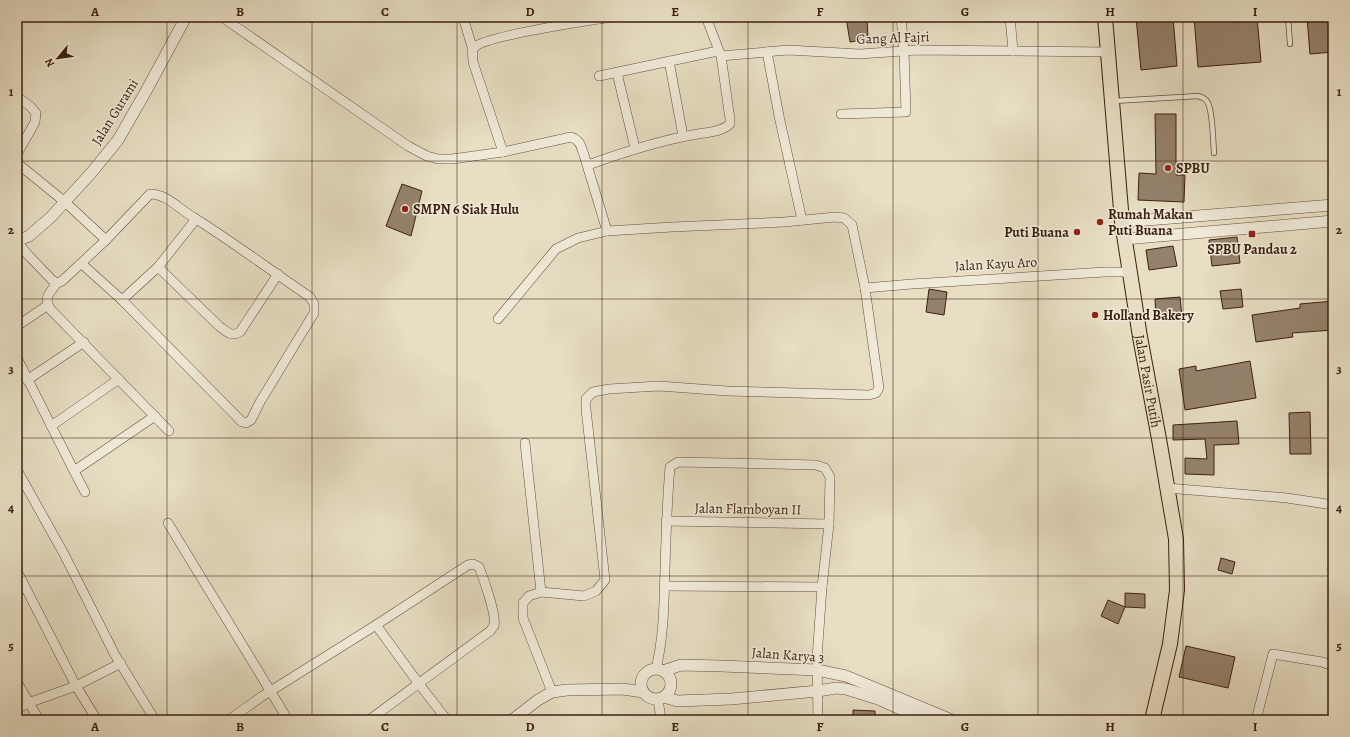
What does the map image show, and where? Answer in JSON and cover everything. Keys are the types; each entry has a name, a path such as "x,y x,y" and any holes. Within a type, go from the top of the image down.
{"highway":[{"name":"Jalan Pasir Putih","path":"1105,17 1122,222 1140,337 1176,538 1177,590 1170,644 1152,720"}],"street":[{"name":"Jalan Gurami","path":"17,242 29,236 51,217 92,172 118,140 186,17"},
{"path":"222,17 390,134 427,156 438,159 452,159 502,152 571,137 578,140 581,144 588,165 607,231"},
{"path":"463,17 473,50 473,62 502,152"},
{"path":"473,50 479,44 504,36 598,18 612,17"},
{"path":"588,165 635,148 684,136 719,130 730,124 719,53 706,17"},
{"path":"841,114 906,112 904,51 901,17"},
{"path":"1010,17 1013,51"},
{"name":"Gang Al Fajri","path":"599,76 669,61 719,53 788,50 860,54 904,51 1108,52"},
{"path":"767,52 778,116 802,220"},
{"path":"669,61 684,136"},
{"path":"617,73 635,148"},
{"path":"17,97 30,106 36,113 35,122 17,154"},
{"path":"17,162 65,202 106,240"},
{"path":"82,264 122,300 242,422 246,423 251,420 260,402 314,314 314,304 310,297 164,196 150,194 82,264 62,281 57,283 47,296 46,301 51,310 84,342 169,431"},
{"path":"1122,222 1333,205"},
{"path":"498,319 556,249 578,238 607,231 784,222 835,217 844,218 852,225 865,288 879,388 876,393 869,395 727,391 658,386 609,389 593,392 586,399 605,580 596,591 584,596 541,592 529,596 523,603 523,618 552,692"},
{"path":"122,300 158,267 196,219"},
{"path":"1125,238 1333,221"},
{"path":"17,242 52,280 57,283"},
{"path":"158,267 219,326 230,334 235,335 240,332 278,274"},
{"name":"Jalan Kayu Aro","path":"865,288 1097,272 1130,272"},
{"path":"17,326 48,305"},
{"path":"27,380 84,342"},
{"path":"17,358 50,426 85,492"},
{"path":"50,426 119,379"},
{"path":"74,471 155,416"},
{"path":"525,443 541,592"},
{"path":"661,720 661,698 670,690 671,682 666,674 659,670 664,609 666,521 670,467 678,462 816,465 825,468 830,477 817,670 818,720"},
{"path":"17,470 64,554 121,663 154,720"},
{"path":"1167,488 1287,498 1333,505"},
{"name":"Jalan Flamboyan II","path":"666,521 828,524"},
{"path":"168,523 288,720"},
{"path":"229,720 468,565 473,564 479,567 487,590 494,619 493,627 490,631 369,720"},
{"path":"17,571 76,686 97,720"},
{"path":"664,586 822,587"},
{"path":"376,625 447,720"},
{"path":"1256,720 1273,654 1322,662 1333,666"},
{"path":"17,709 28,703 76,686 121,663"},
{"name":"Jalan Karya 3","path":"623,689 643,677 648,672 681,665 817,670 846,676 925,720"},
{"path":"643,677 641,685 643,692"},
{"path":"17,682 39,720"},
{"name":"Jalan Karya 3","path":"512,720 538,700 552,692 567,690 623,689 643,692 650,698 686,701 818,692 836,688 880,695 952,720"}],"lane":[{"path":"1288,17 1290,44"},
{"path":"1113,101 1198,96 1202,98 1207,102 1210,110 1214,153"}],"building":[{"path":"846,17 867,17 868,39 850,42"},
{"path":"1136,17 1173,17 1177,66 1141,70"},
{"path":"1194,17 1257,17 1261,62 1198,67"},
{"path":"1307,17 1333,17 1333,52 1310,54"},
{"path":"1155,114 1176,114 1176,175 1185,175 1184,202 1138,200 1139,173 1156,174"},
{"name":"SMPN 6 Siak Hulu","path":"402,184 422,191 411,236 386,226"},
{"path":"1237,237 1240,263 1212,266 1209,240"},
{"path":"1173,246 1177,266 1149,270 1146,250"},
{"path":"929,289 947,292 944,315 926,312"},
{"path":"1241,289 1243,307 1223,309 1220,291"},
{"path":"1180,297 1182,317 1156,319 1155,299"},
{"path":"1333,301 1333,330 1292,333 1293,337 1256,342 1252,315 1300,308 1300,304"},
{"path":"1250,361 1256,398 1185,410 1179,369 1196,366 1196,371"},
{"path":"1310,412 1311,454 1290,454 1289,413"},
{"path":"1237,421 1239,444 1214,445 1214,475 1185,474 1185,458 1207,459 1205,439 1173,440 1173,425"},
{"path":"1221,558 1235,562 1232,574 1218,570"},
{"path":"1125,593 1145,594 1145,608 1125,607"},
{"path":"1108,600 1125,607 1118,624 1101,616"},
{"path":"1186,646 1235,657 1228,688 1179,677"},
{"path":"853,710 875,711 875,720 853,720"}],"place":[{"name":"SPBU","path":"1168,168"},
{"name":"SMPN 6 Siak Hulu","path":"405,209"},
{"name":"Rumah Makan Puti Buana","path":"1100,222"},
{"name":"Puti Buana","path":"1077,232"},
{"name":"SPBU Pandau 2","path":"1252,234"},
{"name":"Holland Bakery","path":"1095,315"}]}
